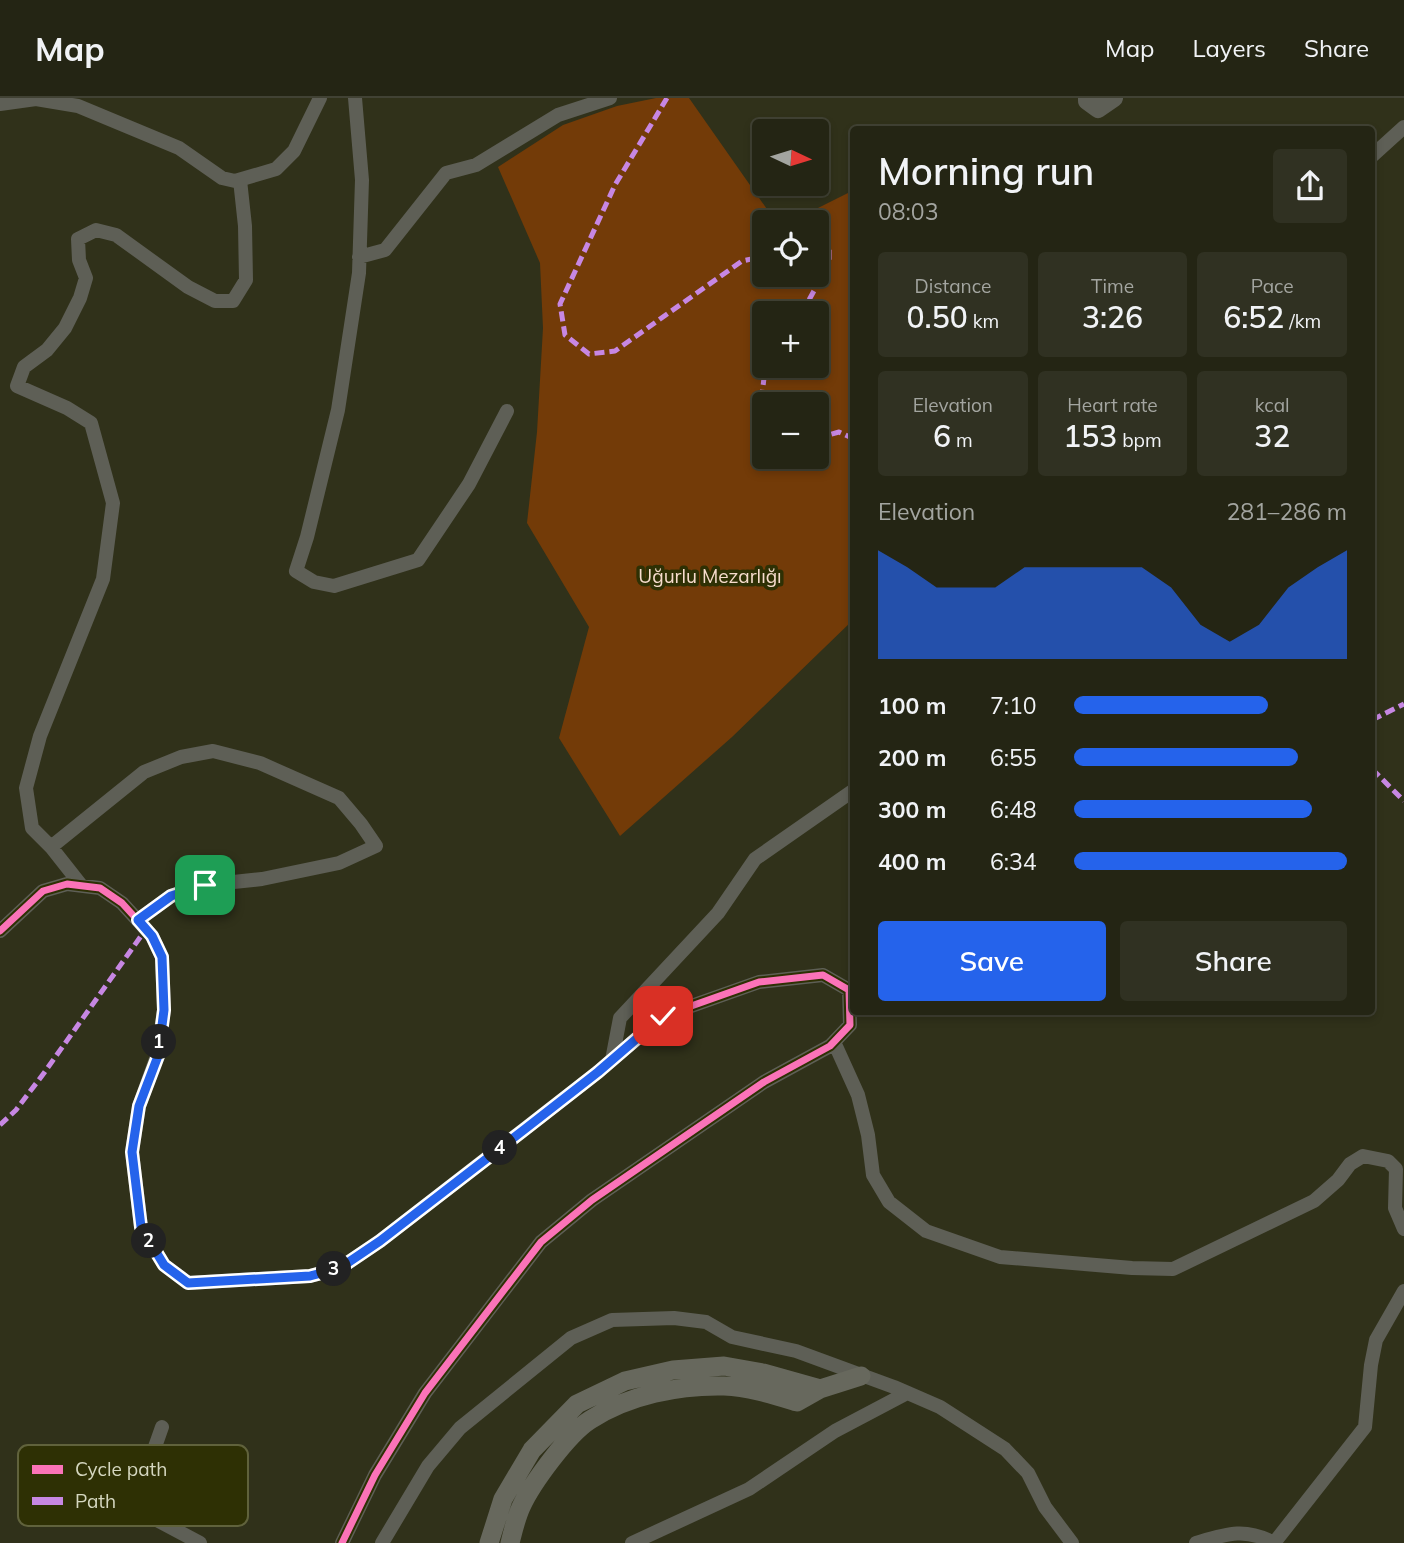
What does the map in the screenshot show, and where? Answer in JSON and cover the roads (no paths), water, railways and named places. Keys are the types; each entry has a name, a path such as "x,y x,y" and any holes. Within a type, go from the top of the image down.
{"main road":[{"path":"489,1543 503,1499 533,1450 578,1404 625,1381 673,1370 724,1366 763,1373 820,1389"},
{"path":"510,1543 521,1507 548,1462 589,1420 631,1400 676,1389 725,1386 765,1392 797,1402 820,1389 861,1376"}],"street":[{"path":"0,104 36,99 78,106 178,148 222,178 235,181 276,169 294,151 320,98"},
{"path":"355,98 362,180 359,273 338,410 307,537 296,570 314,582 334,586 418,559 469,484 508,411"},
{"path":"359,257 385,250 446,173 476,165 558,115 610,98"},
{"path":"1087,98 1087,101 1098,109 1114,98"},
{"path":"1375,153 1404,127"},
{"path":"81,886 51,847 32,828 26,788 40,736 103,579 113,503 91,424 66,408 17,386 24,367 47,350 65,328 80,298 86,278 79,260 78,239 96,230 116,235 197,292 215,301 233,301 246,280 245,226 240,180"},
{"path":"51,847 144,772 181,757 213,751 260,763 339,799 376,846 367,852 326,866 262,879 205,885 171,896 138,920"},
{"path":"612,1060 620,1018 718,913 755,859 850,793"},
{"path":"0,931 44,891 67,884 100,888 122,904 152,936 162,957 164,1010 158,1056 139,1106 132,1152 141,1227 164,1265 188,1283 310,1276 340,1268 380,1241 612,1060 663,1016 759,982 823,975 849,990 850,1025 834,1042 764,1082 592,1200 541,1242 425,1393 375,1475 342,1543"},
{"path":"834,1042 858,1095 868,1135 873,1175 889,1202 926,1231 1000,1257 1173,1269 1314,1201 1338,1180 1350,1164 1363,1156 1388,1161 1396,1169 1395,1208 1404,1228"},
{"path":"1196,1543 1225,1534 1256,1533 1274,1543 1365,1427 1376,1340 1404,1291"},
{"path":"382,1543 428,1466 460,1428 571,1338 612,1320 674,1318 706,1322 732,1337 796,1352 940,1407 1005,1449 1028,1473 1045,1507 1072,1543"},
{"path":"632,1543 750,1489 835,1431 907,1393"},
{"path":"156,1445 162,1427"},
{"path":"168,1526 200,1543"}],"park label":[{"name":"Uğurlu Mezarlığı","path":"710,576"}]}
